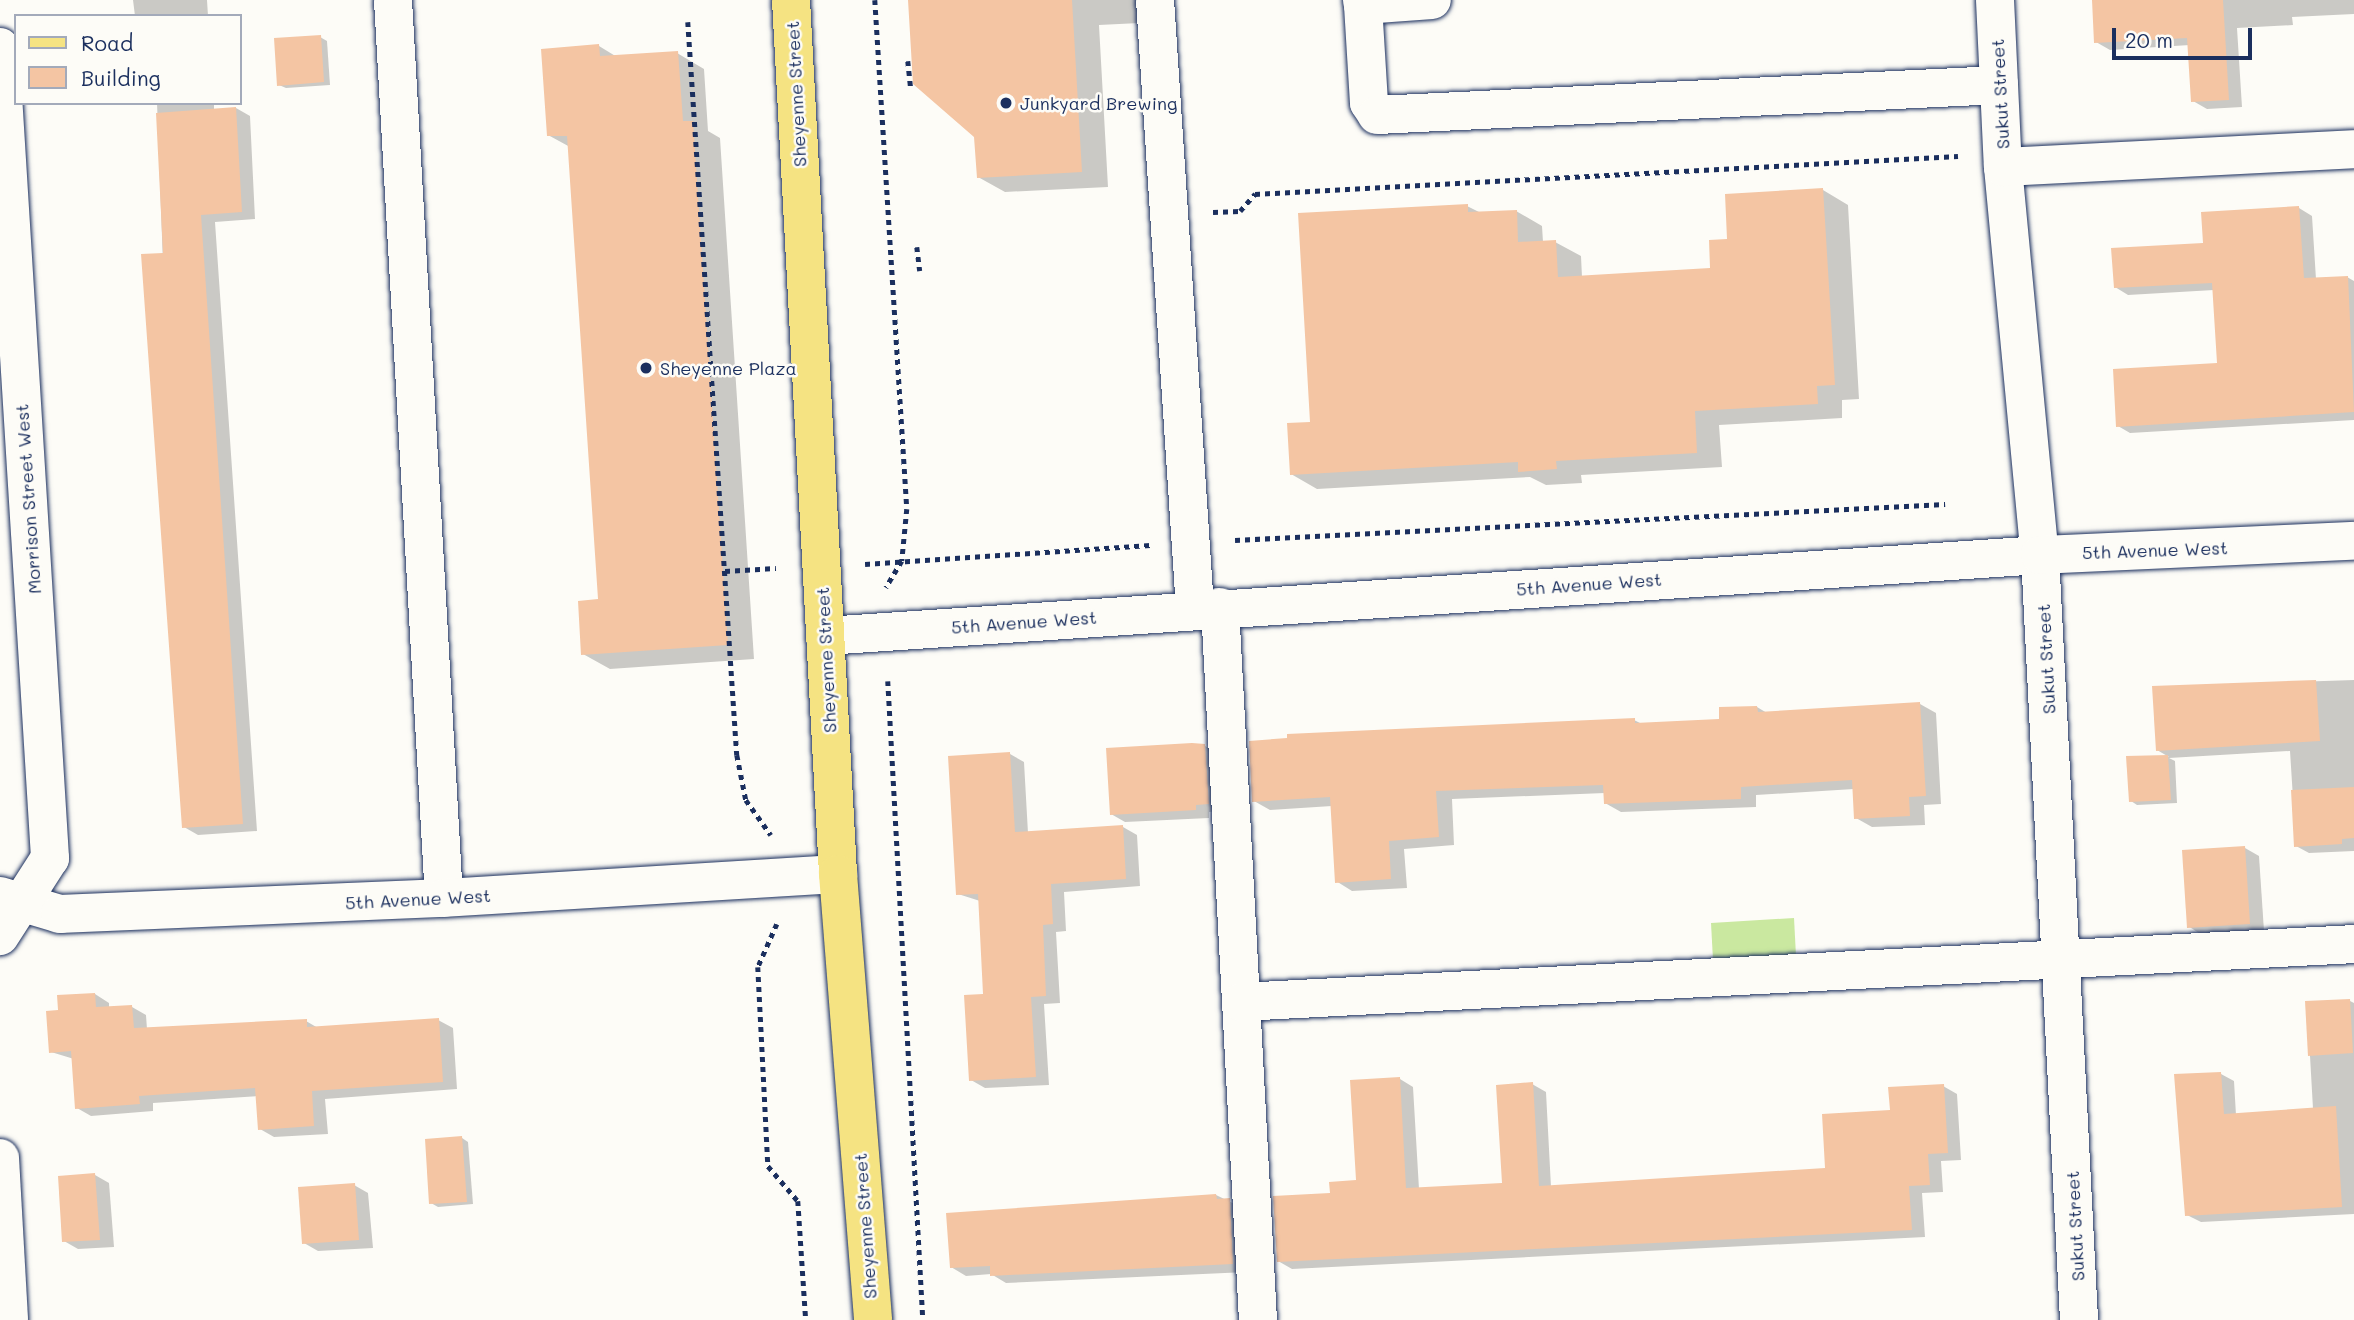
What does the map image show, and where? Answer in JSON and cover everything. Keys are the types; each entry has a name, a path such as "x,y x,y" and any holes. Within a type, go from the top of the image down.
{"main road":[{"name":"Sheyenne Street","path":"791,0 838,874 873,1320"}],"street":[{"path":"393,0 444,898"},
{"path":"1155,0 1191,542 1208,608 1241,1002 1258,1320"},
{"path":"1432,0 1363,3 1369,103 1377,115 1999,85"},
{"name":"Sukut Street","path":"1996,0 2003,167 2040,555 2079,1320"},
{"name":"Morrison Street West","path":"0,47 50,859 6,912"},
{"path":"2003,167 2354,149"},
{"name":"5th Avenue West","path":"825,636 1208,608 2040,555 2354,541"},
{"name":"5th Avenue West","path":"6,912 60,914 444,898 838,874"},
{"path":"1241,1002 2354,944"},
{"path":"0,1158 9,1320"}],"path":[{"path":"875,0 907,509 902,561 884,591"},
{"path":"688,22 737,755 746,800 771,836"},
{"path":"908,61 911,88"},
{"path":"1169,214 1240,211 1255,194 1269,193 1922,157 1964,156 2003,167"},
{"path":"917,247 920,271"},
{"path":"864,564 1191,542 1945,504"},
{"path":"724,571 776,568"},
{"path":"888,681 923,1320"},
{"path":"777,924 758,967 768,1166 798,1201 806,1320"}],"green space":[{"path":"1794,918 1796,956 1713,960 1711,923"}],"building":[{"name":"Junkyard Brewing","path":"908,0 1072,0 1082,172 977,178 974,137 913,84"},
{"path":"2092,0 2223,0 2229,100 2191,102 2187,38 2094,43"},
{"path":"321,35 324,82 277,86 274,38"},
{"name":"Sheyenne Plaza","path":"599,44 600,56 678,51 683,121 693,121 728,645 581,655 578,601 598,599 567,136 547,136 541,49"},
{"path":"236,107 242,212 201,215 243,824 182,828 141,254 163,253 156,113"},
{"path":"1823,188 1835,385 1817,386 1818,404 1695,411 1697,453 1556,461 1557,469 1518,472 1518,462 1290,475 1287,423 1310,422 1298,213 1468,204 1468,212 1517,210 1518,242 1556,240 1558,277 1710,268 1709,240 1727,239 1725,194"},
{"path":"2299,206 2304,278 2348,276 2354,412 2116,427 2113,369 2217,363 2212,283 2114,288 2111,248 2203,243 2201,212"},
{"path":"2316,680 2320,741 2156,751 2152,686"},
{"path":"1920,702 1926,796 1909,797 1910,816 1854,819 1852,780 1741,787 1741,799 1604,804 1603,785 1436,791 1439,837 1389,841 1391,879 1335,883 1330,797 1252,802 1249,741 1287,738 1287,734 1635,718 1635,723 1719,719 1719,707 1757,706 1758,712"},
{"path":"1205,744 1209,804 1196,805 1196,810 1110,815 1106,748"},
{"path":"1010,752 1015,832 1123,825 1126,879 1051,884 1053,924 1043,925 1046,996 1031,997 1036,1077 969,1081 964,995 983,994 978,894 956,895 948,756"},
{"path":"2168,755 2171,800 2129,802 2126,756"},
{"path":"2354,787 2354,838 2342,839 2342,844 2294,847 2291,790"},
{"path":"2245,846 2250,924 2187,928 2182,850"},
{"path":"95,993 96,1007 132,1005 134,1028 307,1019 307,1027 439,1018 443,1082 312,1091 314,1126 258,1130 255,1088 139,1096 140,1104 75,1109 71,1051 49,1053 46,1011 58,1010 57,995"},
{"path":"2350,999 2353,1053 2308,1056 2305,1001"},
{"path":"2221,1072 2224,1114 2336,1106 2342,1207 2185,1216 2174,1074"},
{"path":"1400,1077 1406,1188 1502,1183 1496,1085 1533,1082 1539,1186 1825,1168 1822,1114 1890,1110 1888,1087 1944,1084 1948,1153 1928,1154 1930,1185 1909,1186 1912,1230 1277,1262 1273,1196 1330,1193 1329,1182 1356,1180 1350,1080"},
{"path":"462,1136 467,1202 429,1204 425,1139"},
{"path":"95,1173 100,1240 62,1242 58,1176"},
{"path":"355,1183 359,1240 302,1244 298,1187"},
{"path":"1216,1194 1217,1199 1230,1198 1233,1264 990,1276 990,1266 950,1268 946,1213"}],"place":[{"name":"Junkyard Brewing","path":"1006,103"},
{"name":"Sheyenne Plaza","path":"646,368"}]}
